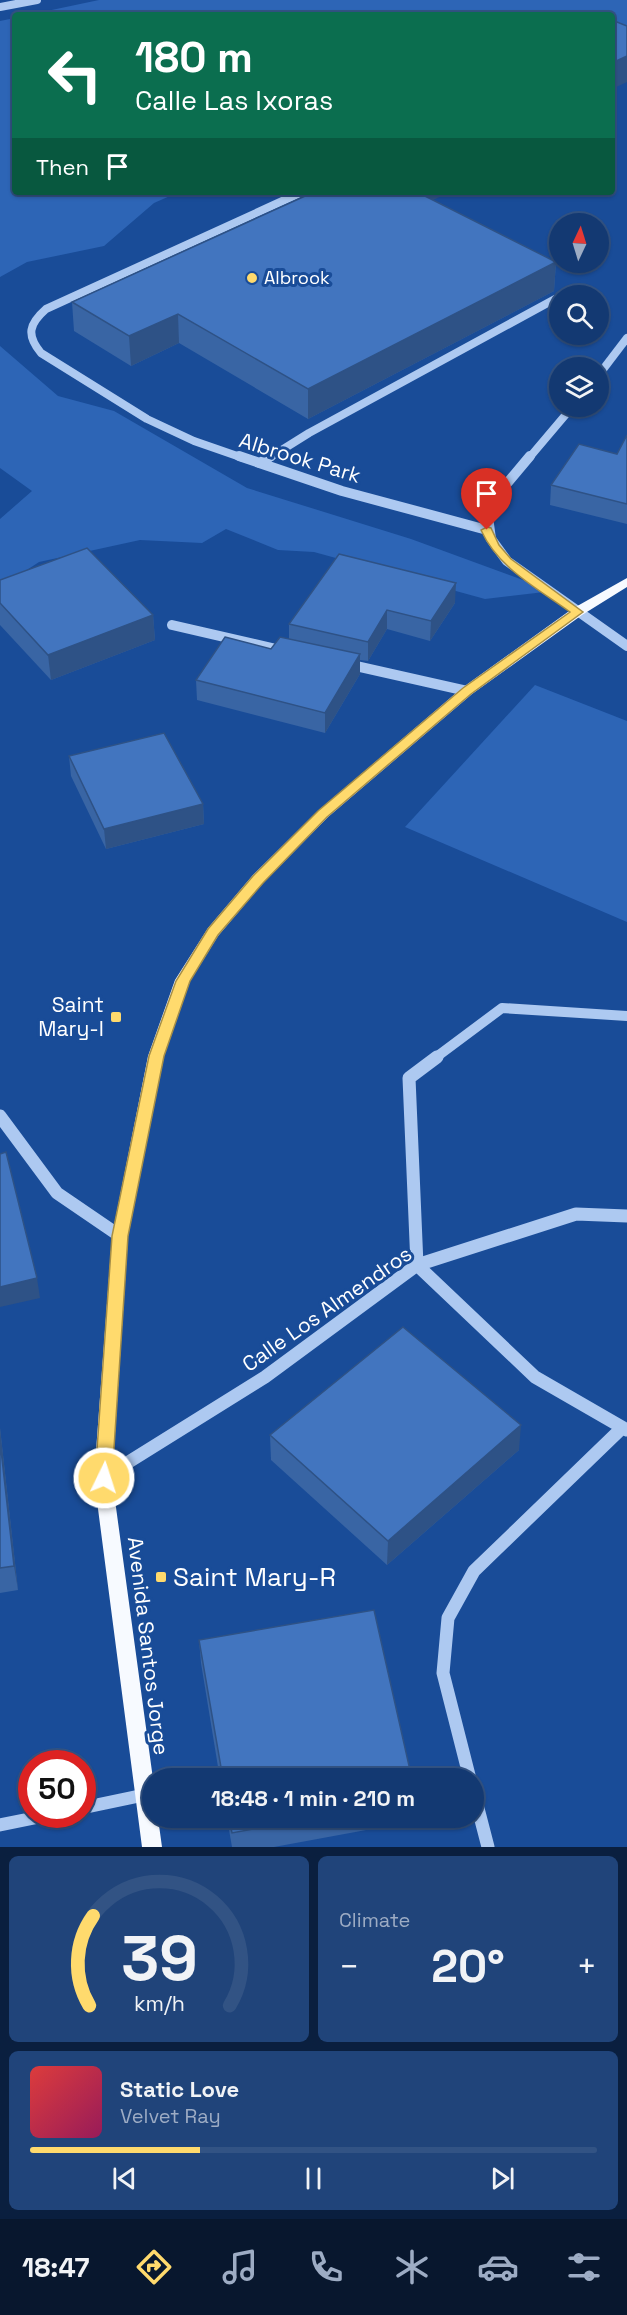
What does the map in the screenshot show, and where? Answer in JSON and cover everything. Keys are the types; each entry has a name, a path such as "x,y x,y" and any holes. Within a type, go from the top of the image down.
{"main road":[{"name":"Avenida Santos Jorge","path":"142,1779 104,1478 120,1236 156,1056 183,981 213,932 258,879 323,814 467,691 577,612 627,582"},
{"name":"Avenida Santos Jorge","path":"149,1828 152,1847"}],"street":[{"path":"0,7 37,0"},
{"name":"Albrook Park","path":"295,195 46,309 35,318 29,330 31,341 41,352 147,419 194,441 342,491 487,530"},
{"path":"260,463 309,433 549,302"},
{"path":"609,362 627,338"},
{"path":"564,417 494,499 487,515 487,530 494,546 507,561 627,646"},
{"path":"172,626 297,653"},
{"path":"331,661 467,691"},
{"path":"467,1768 443,1673 448,1618 474,1571 625,1429 535,1377 417,1265 409,1078 502,1008 627,1016"},
{"path":"0,1116 57,1193 120,1236"},
{"name":"Calle Los Almendros","path":"104,1478 265,1377 417,1265 576,1214 627,1216"},
{"path":"96,1805 142,1795"},
{"path":"0,1825 18,1821"},
{"path":"483,1828 488,1847"}],"shaded area":[{"path":"99,0 627,0 627,33 615,28 615,12 42,12"},
{"path":"12,19 12,195 172,195 154,203 104,246 27,262 0,277 0,21"},
{"path":"0,346 58,396 114,411 247,488 411,539 553,591 485,599 314,552 278,550 226,529 202,543 140,540 39,562 4,585 0,584 0,519 32,491 0,468"},
{"path":"535,685 627,721 627,922 405,827"}],"building":[{"path":"615,21 627,26 627,56 615,62"},
{"path":"307,195 423,195 549,258 549,266 308,389 178,314 129,336 72,302"},
{"path":"627,435 627,504 551,485 579,444 617,454"},
{"path":"87,548 153,615 48,655 0,603 0,580"},
{"path":"339,554 456,583 431,621 387,610 368,642 289,624"},
{"path":"225,637 271,649 280,637 360,654 325,713 196,680"},
{"path":"164,733 203,804 104,829 69,756"},
{"path":"6,1152 37,1278 0,1287 0,1154"},
{"path":"403,1327 521,1425 388,1541 270,1435"},
{"path":"0,1441 14,1566 0,1568"},
{"path":"374,1610 410,1768 221,1768 199,1640"},
{"path":"231,1828 259,1828 232,1833"}],"place":[{"name":"Albrook","path":"252,278"},
{"name":"Saint Mary-I","path":"116,1017"},
{"name":"Saint Mary-R","path":"161,1577"}],"route":[{"path":"104,1478 120,1236 156,1056 183,981 213,932 258,879 323,814 467,691 577,612 507,561 494,546 487,530"}]}
